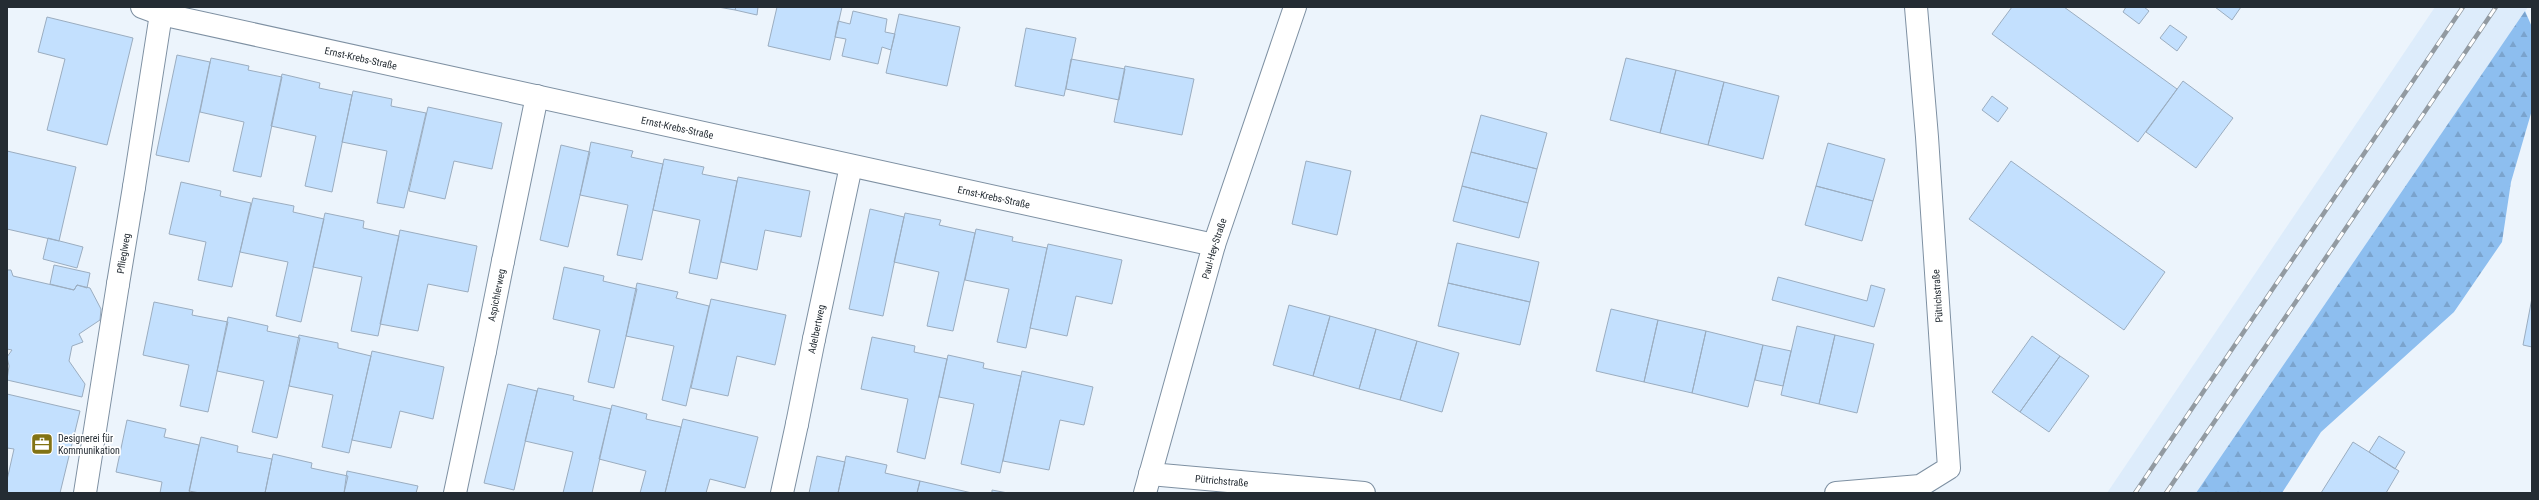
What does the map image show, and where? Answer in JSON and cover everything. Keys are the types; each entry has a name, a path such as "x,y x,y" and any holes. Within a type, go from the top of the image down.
{"street":[{"name":"Paul-Hey-Straße","path":"1148,484 1214,245 1295,7"},
{"name":"Pütrichstraße","path":"1836,493 1920,486 1948,468 1928,137 1916,7"},
{"name":"Ernst-Krebs-Straße","path":"152,10 851,166 1214,245"},
{"name":"Pflieglweg","path":"86,493 134,187 152,10"},
{"name":"Aspichlerweg","path":"455,493 537,96"},
{"name":"Adelbertweg","path":"782,493 851,166"},
{"name":"Pütrichstraße","path":"1148,484 1364,493"}],"shaded area":[{"path":"2435,7 2528,7 2196,493 2107,493"}],"green space":[{"path":"2525,11 2532,27 2532,110 2511,182 2502,242 2454,312 2321,432 2282,493 2196,493"}],"building":[{"path":"718,7 736,7 735,10"},
{"path":"736,7 758,7 757,15 735,10"},
{"path":"777,7 842,7 830,60 768,46"},
{"path":"2012,7 2064,7 2177,89 2138,142 1992,34"},
{"path":"2126,7 2144,7 2149,11 2139,24 2123,12"},
{"path":"2215,7 2241,7 2232,20"},
{"path":"853,11 887,19 885,32 895,34 891,50 882,47 878,64 842,56 846,39 835,37 838,21 850,24"},
{"path":"899,14 960,27 947,86 886,73"},
{"path":"47,17 133,38 107,145 47,130 65,59 38,52"},
{"path":"2170,25 2187,37 2177,51 2160,38"},
{"path":"1026,28 1076,38 1064,96 1015,86"},
{"path":"177,55 210,62 189,162 156,155"},
{"path":"211,58 249,66 248,70 282,77 261,177 233,171 244,122 200,112"},
{"path":"1626,58 1676,70 1660,133 1610,120"},
{"path":"1071,59 1125,69 1119,100 1066,89"},
{"path":"1125,66 1194,79 1182,135 1114,122"},
{"path":"1676,70 1724,82 1708,145 1660,133"},
{"path":"282,74 320,83 319,88 352,95 332,192 305,186 316,136 271,126"},
{"path":"2183,81 2233,118 2196,168 2146,132"},
{"path":"1724,82 1779,96 1763,159 1708,145"},
{"path":"353,91 392,99 391,106 426,113 404,208 377,203 387,151 342,142"},
{"path":"1992,96 2008,108 1998,122 1982,110"},
{"path":"428,107 502,123 492,169 454,161 445,199 409,191"},
{"path":"1481,115 1547,133 1537,169 1471,152"},
{"path":"591,142 633,151 631,157 663,164 642,260 617,255 628,205 580,195"},
{"path":"1828,143 1885,159 1873,201 1816,186"},
{"path":"561,145 590,152 568,247 540,240"},
{"path":"7,151 76,167 59,241 7,229"},
{"path":"1471,152 1537,169 1528,203 1462,186"},
{"path":"664,159 704,167 702,174 737,181 717,279 689,273 700,220 653,210"},
{"path":"1306,161 1351,171 1337,235 1292,224"},
{"path":"2011,161 2165,272 2124,330 1969,219"},
{"path":"738,177 810,191 801,237 765,230 757,270 721,262"},
{"path":"181,182 221,191 220,196 251,203 232,287 198,280 206,242 169,234"},
{"path":"1462,186 1528,203 1519,238 1453,221"},
{"path":"1816,186 1873,201 1862,241 1805,225"},
{"path":"253,198 294,206 293,212 324,219 301,322 276,316 288,262 240,252"},
{"path":"870,209 904,217 883,316 849,309"},
{"path":"325,213 364,221 363,228 399,236 378,336 351,331 362,277 313,267"},
{"path":"905,213 941,220 939,225 975,233 953,331 927,326 939,272 894,262"},
{"path":"976,229 1013,237 1012,241 1047,248 1026,348 997,342 1009,289 965,280"},
{"path":"400,230 477,246 468,292 428,284 418,331 380,324"},
{"path":"48,238 83,247 77,268 43,259"},
{"path":"1457,243 1539,262 1530,302 1448,283"},
{"path":"1048,244 1122,260 1112,304 1076,296 1067,336 1030,328"},
{"path":"54,265 90,273 87,288 77,285 74,290 50,284"},
{"path":"564,267 604,276 603,281 637,289 614,388 588,382 600,330 553,319"},
{"path":"7,270 11,270 13,276 74,290 77,285 90,288 101,309 100,320 79,334 83,342 72,346 69,361 85,384 82,397 7,380 9,366 7,357 12,350 7,349"},
{"path":"1778,277 1867,301 1871,285 1885,289 1874,327 1772,300"},
{"path":"637,283 678,292 676,298 709,306 686,406 662,400 674,346 626,336"},
{"path":"1448,283 1530,302 1520,345 1438,326"},
{"path":"2532,298 2532,347 2523,345"},
{"path":"711,299 786,315 775,365 737,356 728,396 691,388"},
{"path":"154,302 193,310 192,315 228,322 208,412 180,406 189,365 143,355"},
{"path":"1289,305 1330,316 1313,376 1273,365"},
{"path":"1611,309 1658,320 1644,382 1596,371"},
{"path":"1330,316 1376,329 1359,389 1313,376"},
{"path":"228,317 268,326 267,331 300,338 277,438 252,432 264,381 217,371"},
{"path":"1658,320 1706,331 1692,393 1644,382"},
{"path":"1797,326 1835,335 1819,404 1781,395"},
{"path":"1376,329 1417,341 1400,400 1359,389"},
{"path":"1706,331 1763,345 1748,407 1692,393"},
{"path":"299,335 338,343 338,348 371,356 349,453 322,447 333,395 289,386"},
{"path":"1835,335 1874,344 1857,413 1819,404"},
{"path":"2032,336 2060,356 2020,412 1992,392"},
{"path":"872,337 915,346 914,352 947,359 925,459 897,452 908,399 861,389"},
{"path":"1417,341 1459,353 1442,412 1400,400"},
{"path":"1763,345 1791,351 1783,386 1755,380"},
{"path":"372,351 444,367 433,419 400,411 391,448 352,440"},
{"path":"948,355 984,363 983,368 1021,376 1000,473 961,464 974,404 939,397"},
{"path":"2060,356 2089,376 2049,432 2020,412"},
{"path":"1022,371 1093,387 1084,425 1060,420 1049,470 1003,461"},
{"path":"508,384 537,391 514,490 484,483"},
{"path":"538,388 574,396 573,400 611,409 592,493 563,493 573,452 525,441"},
{"path":"7,394 80,411 60,493 7,493 7,480 14,449 7,448"},
{"path":"612,405 647,414 646,419 681,427 665,493 640,493 646,471 599,459"},
{"path":"683,419 758,437 745,488 710,479 706,493 665,493"},
{"path":"127,420 166,429 164,437 199,445 189,493 160,493 162,482 116,472"},
{"path":"2379,436 2405,452 2395,469 2369,452"},
{"path":"201,437 238,446 237,452 272,459 265,493 200,493 189,491"},
{"path":"2353,442 2399,471 2386,493 2321,493"},
{"path":"273,454 312,463 311,468 348,476 344,493 265,493"},
{"path":"817,456 845,462 838,493 809,493"},
{"path":"846,456 887,465 885,473 920,481 917,493 838,493"},
{"path":"347,471 418,486 416,493 344,493"},
{"path":"920,481 972,493 917,493"},
{"path":"992,490 1008,493 992,493"}],"railway":[{"path":"2135,493 2463,7"},
{"path":"2166,493 2496,7"}],"place":[{"name":"Designerei für Kommunikation","path":"42,444"}]}
